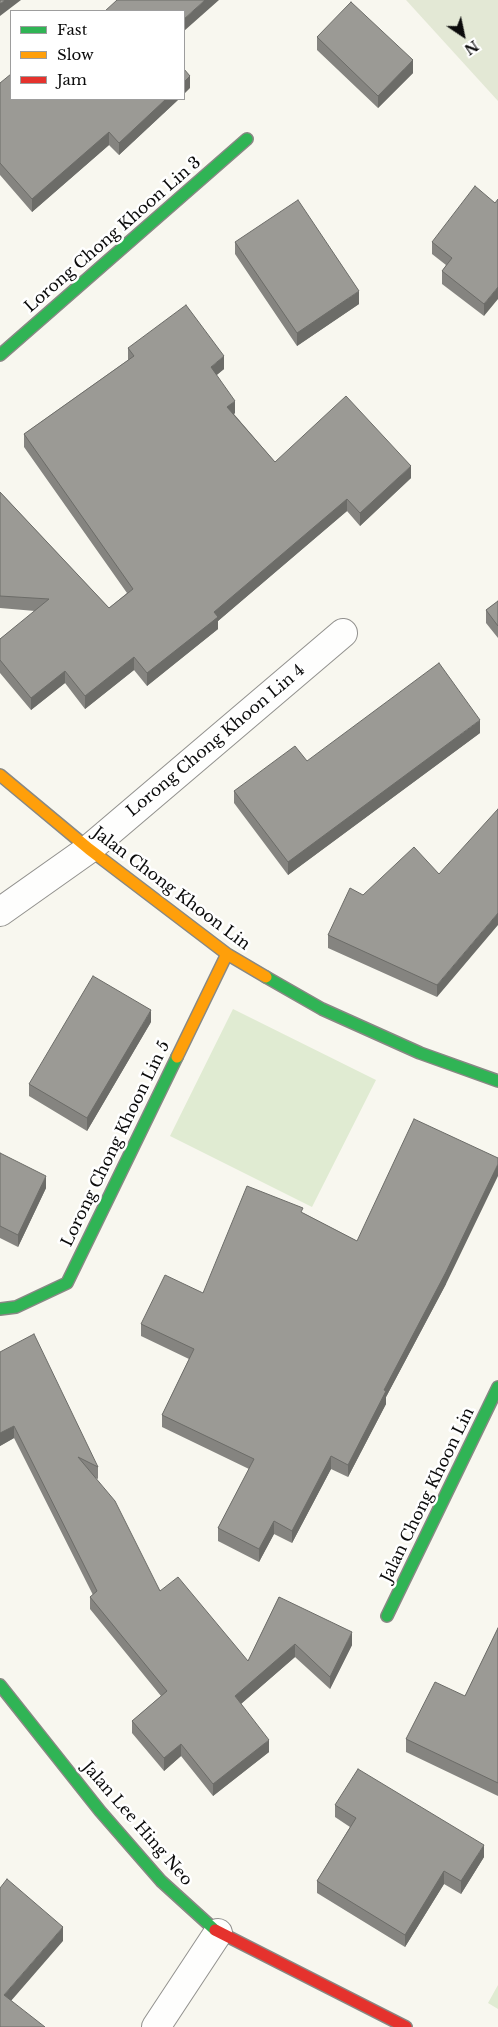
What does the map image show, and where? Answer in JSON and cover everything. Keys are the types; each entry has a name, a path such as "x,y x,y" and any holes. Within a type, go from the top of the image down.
{"street":[{"name":"Lorong Chong Khoon Lin 3","path":"0,355 247,139"},
{"name":"Lorong Chong Khoon Lin 4","path":"0,912 90,849 343,633"},
{"name":"Jalan Chong Khoon Lin","path":"0,775 90,849 227,954 322,1009 420,1053 497,1080"},
{"name":"Lorong Chong Khoon Lin 5","path":"0,1309 16,1307 67,1284 227,954"},
{"name":"Jalan Chong Khoon Lin","path":"387,1616 498,1387"},
{"name":"Jalan Lee Hing Neo","path":"0,1685 100,1811 162,1881 218,1933 406,2027"},
{"path":"156,2027 218,1933"}],"green space":[{"path":"406,0 498,0 498,101"},
{"path":"233,1009 376,1080 312,1207 170,1136"},
{"path":"498,1985 498,2009 488,2003"}],"building":[{"path":"117,0 205,0 185,18 185,10 106,10"},
{"path":"351,2 413,60 378,96 317,37"},
{"path":"185,70 190,76 185,81"},
{"path":"10,75 10,100 165,100 119,143 109,132 32,199 0,163 0,83"},
{"path":"475,186 495,203 498,199 498,287 484,304 442,271 452,258 432,242"},
{"path":"298,200 359,291 297,333 235,242"},
{"path":"186,305 224,356 211,367 235,401 227,407 275,462 346,396 411,466 360,513 347,499 214,612 218,617 147,673 134,657 85,696 65,671 31,698 0,660 0,639 49,599 0,596 0,492 109,608 133,589 24,434 134,356 128,348"},
{"path":"498,601 498,626 486,610"},
{"path":"439,663 480,720 288,862 234,791 295,746 307,761"},
{"path":"498,809 498,913 437,985 328,935 350,888 363,895 414,847 439,874"},
{"path":"93,976 151,1010 87,1118 29,1084"},
{"path":"414,1119 498,1158 498,1164 446,1272 384,1390 386,1391 348,1465 331,1456 292,1531 274,1521 259,1549 218,1528 254,1459 162,1415 194,1349 141,1324 165,1275 203,1293 247,1186 303,1208 301,1212 357,1241"},
{"path":"0,1153 46,1176 18,1235 0,1226"},
{"path":"34,1334 98,1467 78,1457 115,1501 160,1591 178,1577 248,1661 279,1597 352,1632 330,1677 295,1644 235,1696 269,1740 213,1784 181,1744 164,1758 132,1721 167,1691 90,1597 97,1591 14,1426 0,1433 0,1352"},
{"path":"498,1628 498,1783 406,1739 435,1682 465,1696"},
{"path":"358,1769 484,1845 461,1881 444,1871 405,1935 317,1881 356,1818 335,1805"},
{"path":"7,1879 63,1927 4,1995 45,2027 0,2027 0,1888"}],"traffic: fast":[{"path":"0,355 247,139"},
{"path":"266,977 322,1009 420,1053 498,1081"},
{"path":"0,1309 16,1307 67,1283 177,1057"},
{"path":"387,1616 498,1387"},
{"path":"0,1685 100,1811 161,1881 215,1930"}],"traffic: slow":[{"path":"0,775 89,849 227,954 266,977"},
{"path":"177,1057 227,954"}],"traffic: jam":[{"path":"215,1930 406,2027"}]}
